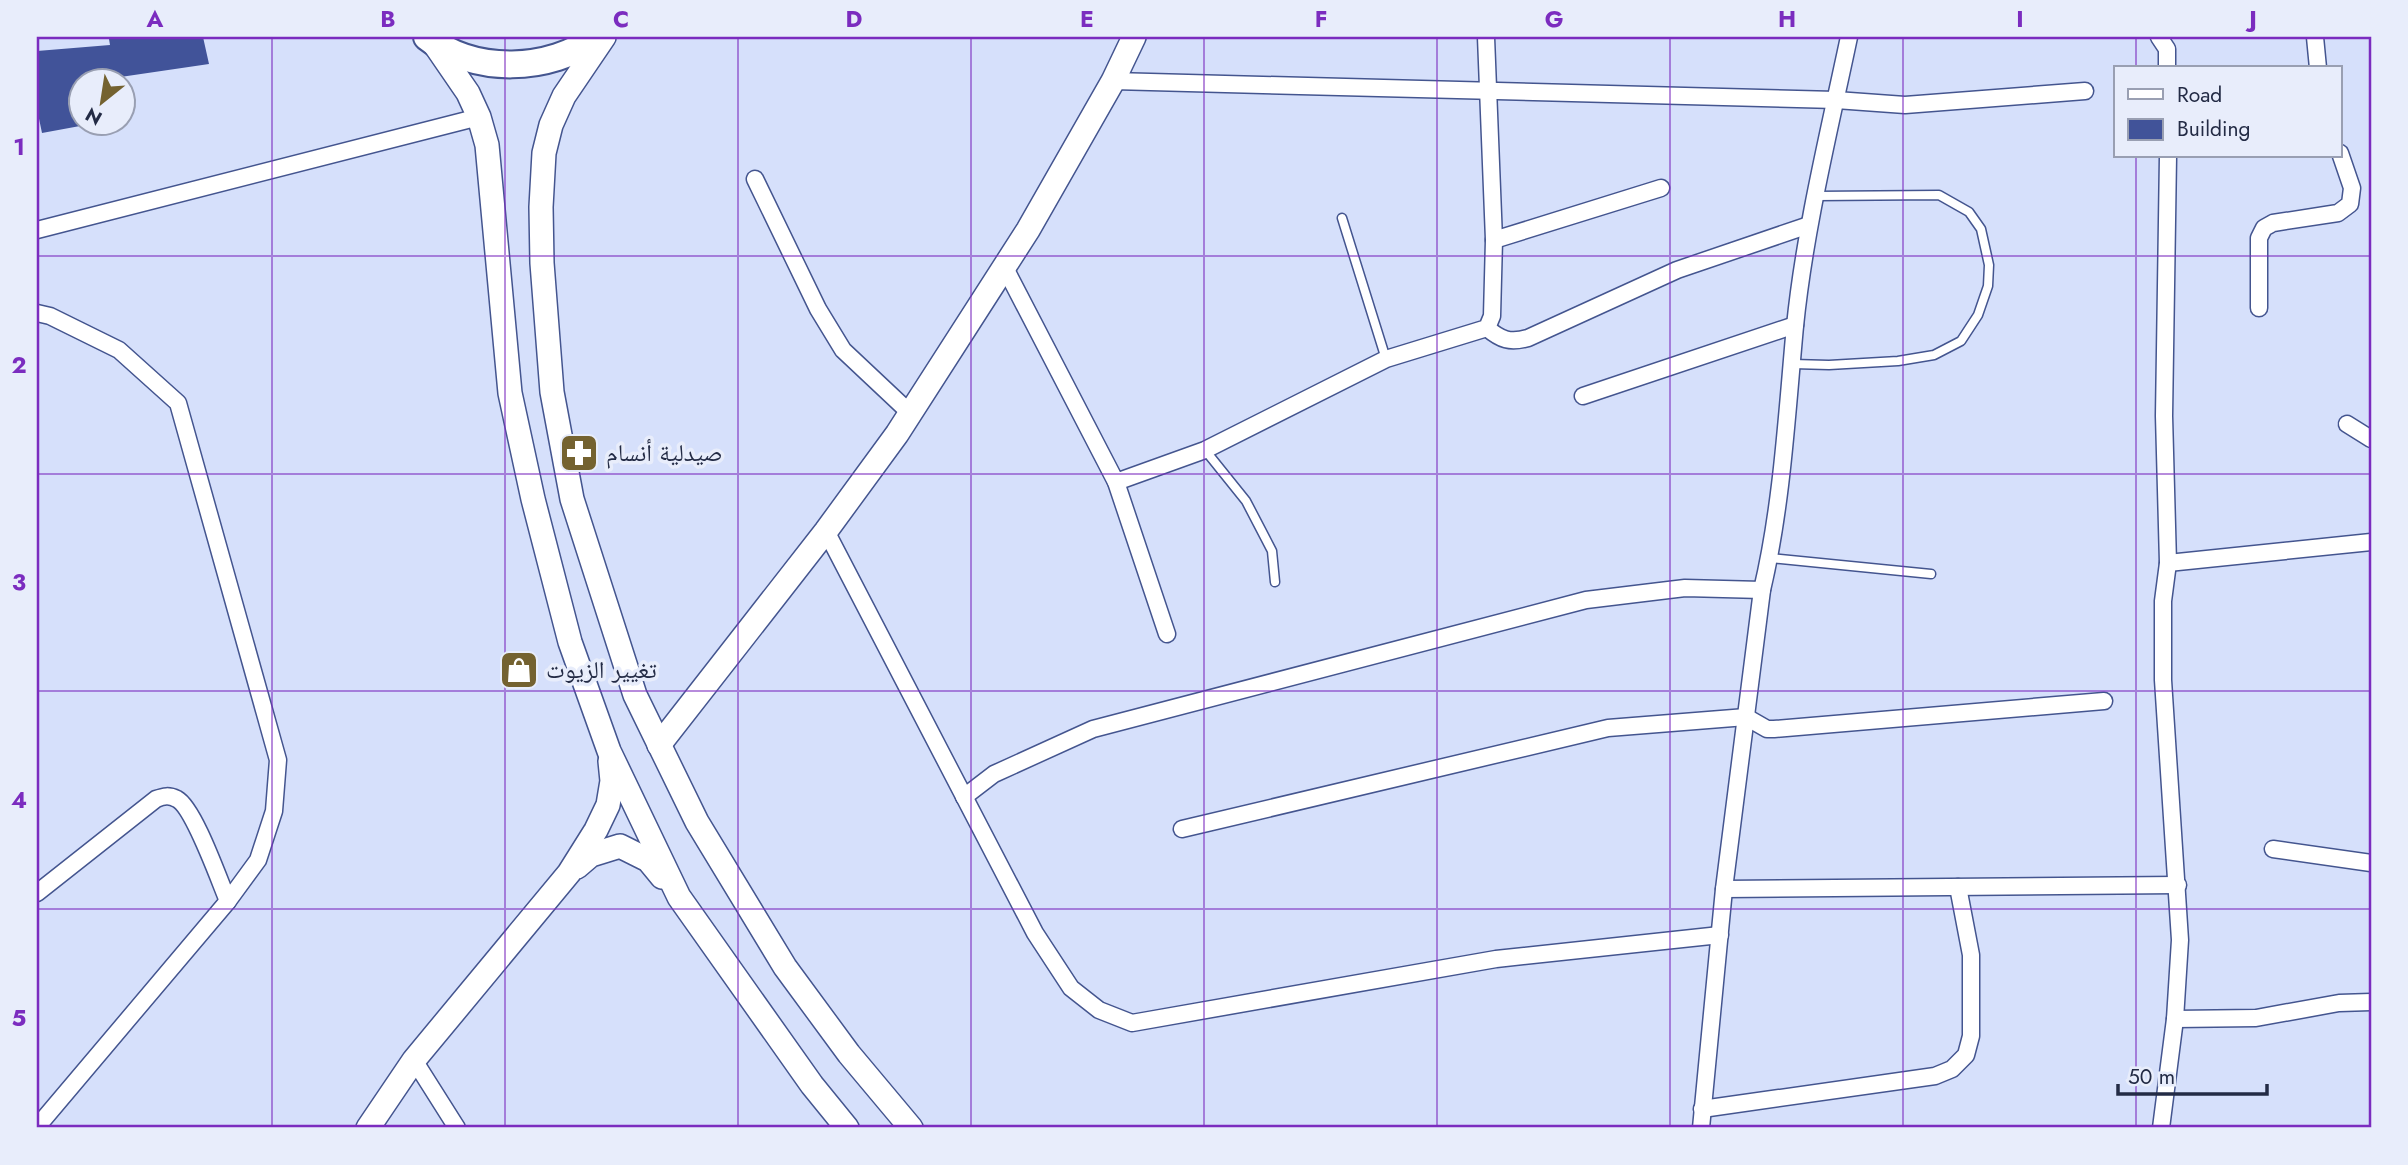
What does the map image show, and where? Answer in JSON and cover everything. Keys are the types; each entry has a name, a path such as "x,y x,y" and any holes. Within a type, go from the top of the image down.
{"main road":[{"path":"430,39 462,56 493,63 525,64 557,58 597,37"},
{"path":"604,37 564,96 551,125 544,153 541,207 552,392 572,499 635,695 697,822 785,967 849,1054 911,1128"},
{"path":"659,745 826,531 910,413 1004,266 1113,81 1134,37"},
{"path":"430,39 468,93 487,145 510,393 533,499 570,642 609,751 679,897"},
{"path":"368,1128 414,1060 569,873 608,805 612,781 609,751"},
{"path":"569,873 591,855 620,846 648,860 679,897 812,1085 847,1128"}],"street":[{"path":"1486,37 1494,240 1492,316 1487,328"},
{"path":"1701,1128 1724,889 1762,590 1770,558 1793,364 1795,325 1809,225 1849,37"},
{"path":"2159,37 2167,49 2167,66"},
{"path":"2315,37 2318,66"},
{"path":"1113,81 1836,100 1905,105 2085,91"},
{"path":"37,230 479,117"},
{"path":"2161,1128 2175,1019 2180,940 2163,680 2163,601 2168,563 2164,416 2168,158"},
{"path":"2259,308 2259,238 2264,228 2273,223 2338,213 2350,204 2351,188 2342,158"},
{"path":"755,179 818,309 842,350 910,413"},
{"path":"1494,240 1661,188"},
{"path":"1487,328 1498,338 1507,341 1528,338 1677,270 1809,225"},
{"path":"1004,266 1116,482 1167,634"},
{"path":"37,313 50,316 119,350 178,403 278,760 274,811 257,860 229,901 37,1127"},
{"path":"1583,396 1795,325"},
{"path":"1116,482 1205,450 1385,359 1487,328"},
{"path":"2347,424 2371,439"},
{"path":"826,531 1035,933 1071,988 1099,1010 1132,1023 1496,959 1720,935"},
{"path":"2168,563 2371,542"},
{"path":"964,797 994,774 1093,729 1586,600 1685,589 1762,590"},
{"path":"1181,830 1608,728 1746,717 1761,726 1774,729 2104,701"},
{"path":"37,893 156,799 167,796 179,800 190,814 229,901"},
{"path":"2273,849 2371,863"},
{"path":"1724,889 2178,885"},
{"path":"1702,1109 1934,1076 1952,1069 1966,1055 1971,1036 1971,955 1958,887"},
{"path":"2175,1019 2256,1018 2339,1003 2371,1002"},
{"path":"414,1060 457,1128"}],"lane":[{"path":"1793,364 1898,361 1934,355 1961,341 1978,315 1989,286 1989,265 1981,229 1969,212 1939,195 1816,195"},
{"path":"1342,218 1385,359"},
{"path":"1205,450 1247,501 1272,551 1275,582"},
{"path":"1770,558 1931,575"}],"building":[{"path":"203,37 209,64 136,75 136,66 66,66 66,129 42,133 37,109 37,51 110,45 109,39"}],"place":[{"name":"صيدلية أنسام","path":"579,453"},
{"name":"تغيير الزيوت","path":"519,670"}]}
